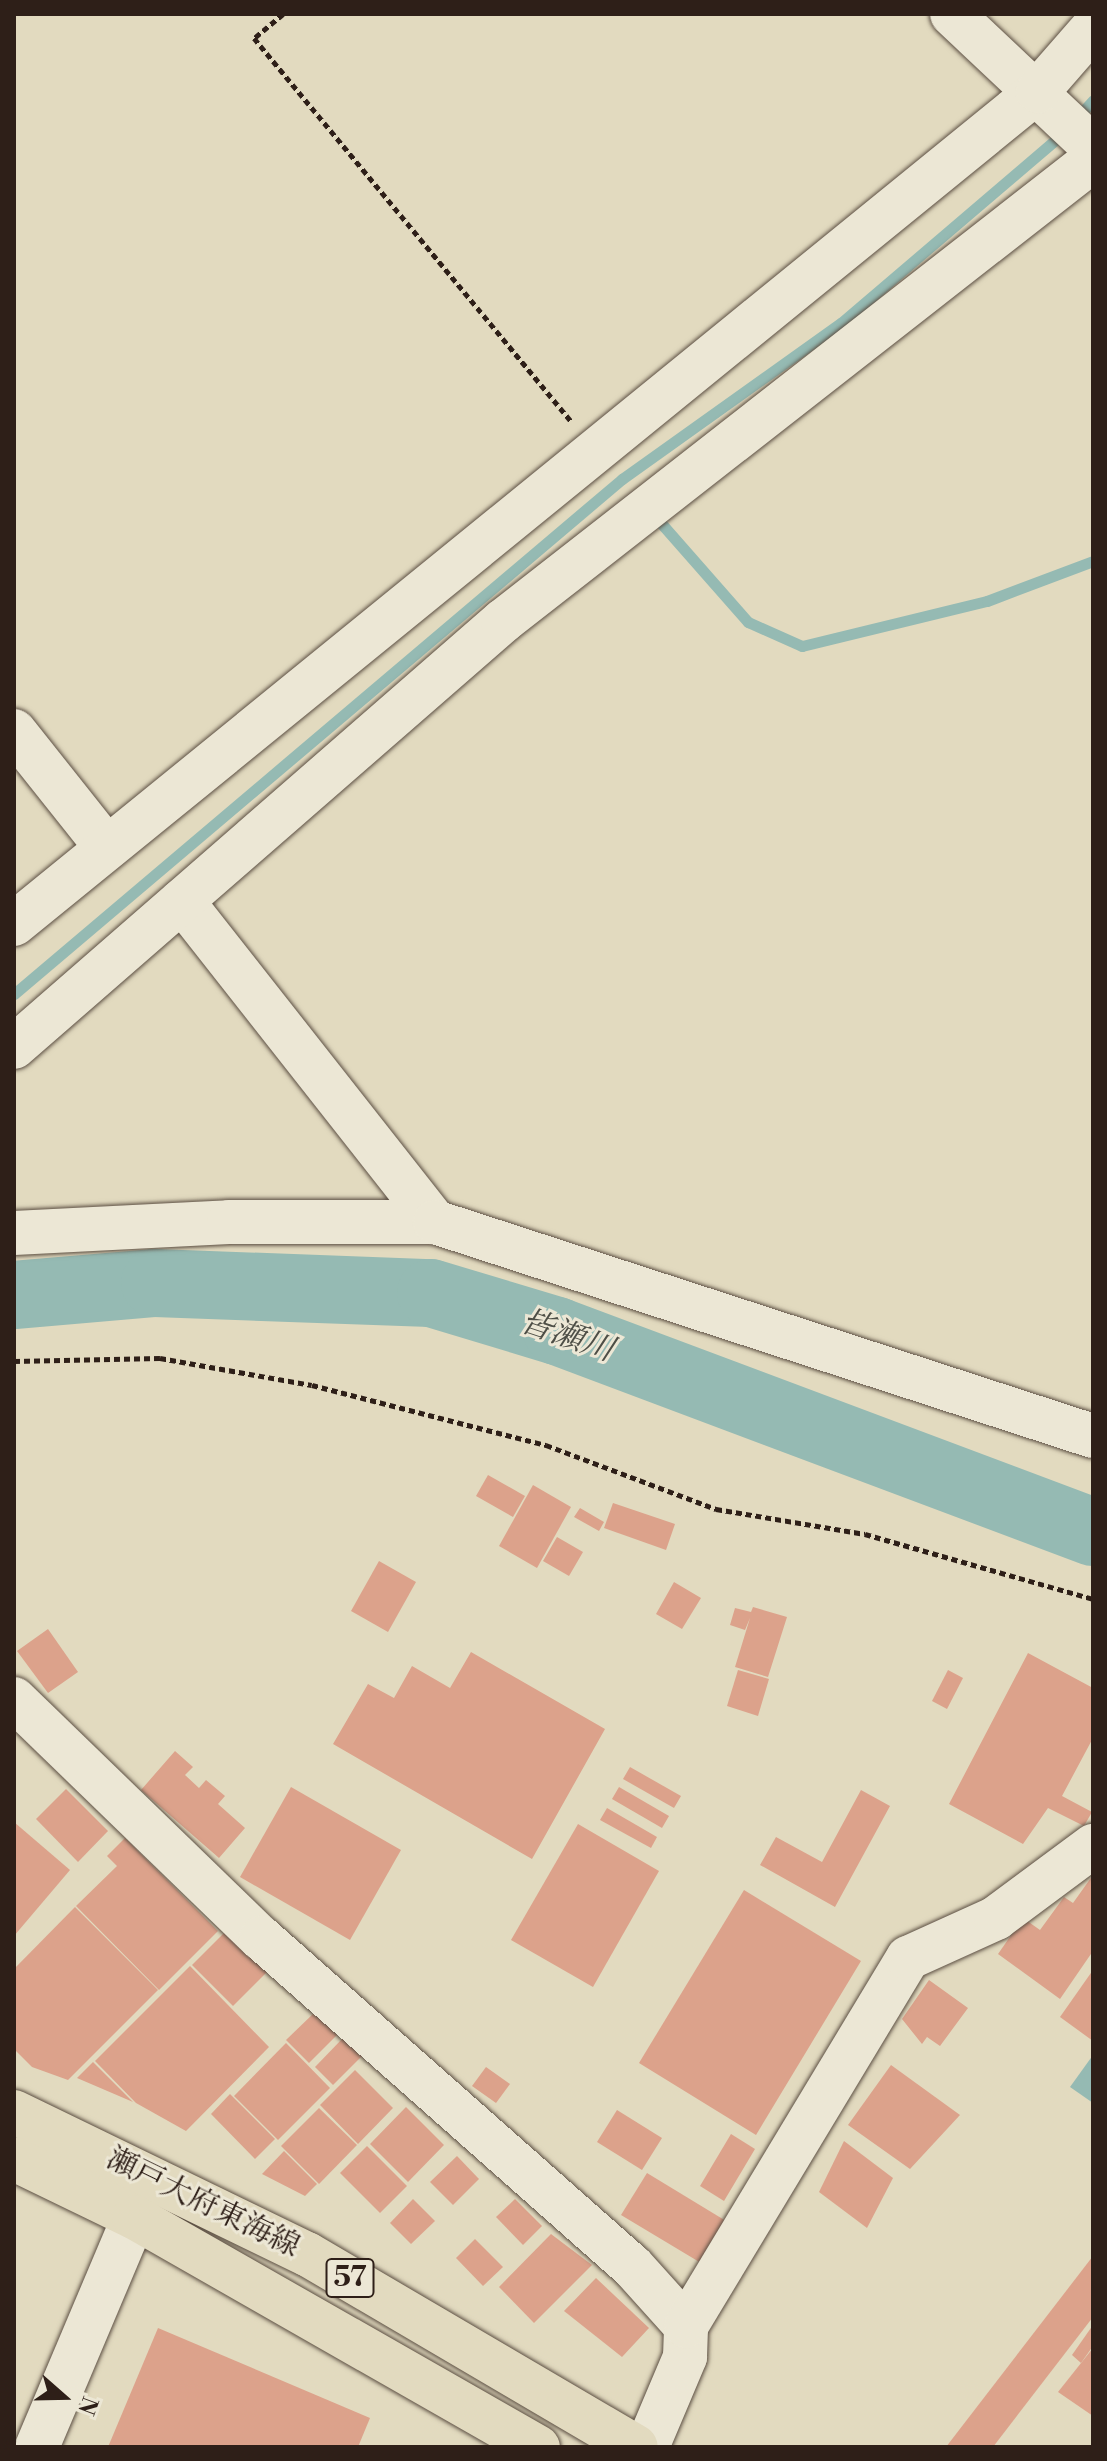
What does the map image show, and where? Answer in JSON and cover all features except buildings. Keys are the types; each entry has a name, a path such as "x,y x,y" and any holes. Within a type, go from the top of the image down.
{"main road":[{"name":"瀬戸大府東海線","path":"14,2112 307,2254 636,2447"},
{"name":"瀬戸大府東海線","path":"16,2165 134,2217 538,2447"}],"street":[{"path":"14,1047 503,621 1089,148 1038,91 952,14"},
{"path":"14,924 474,542 596,451 1038,91 1093,28"},
{"path":"14,731 107,848"},
{"path":"182,901 435,1222"},
{"path":"14,1233 229,1222 435,1222 1093,1436"},
{"path":"14,1699 261,1938 632,2266 686,2326"},
{"path":"647,2447 685,2357 686,2326 908,1958 996,1918 1093,1846"},
{"path":"37,2447 134,2217"}],"path":[{"path":"283,14 254,38 596,451"},
{"path":"14,1361 160,1358 312,1385 546,1445 716,1509 865,1534 1093,1599"}],"water":[{"path":"1093,2055 1093,2103 1070,2087"}],"waterway":[{"path":"1077,118 1093,100"},
{"path":"14,994 622,479 841,323 1066,131"},
{"path":"653,514 748,622 802,646 987,601 1093,561"},
{"name":"皆瀬川","path":"14,1295 155,1283 431,1293 557,1331 1093,1532"}]}
